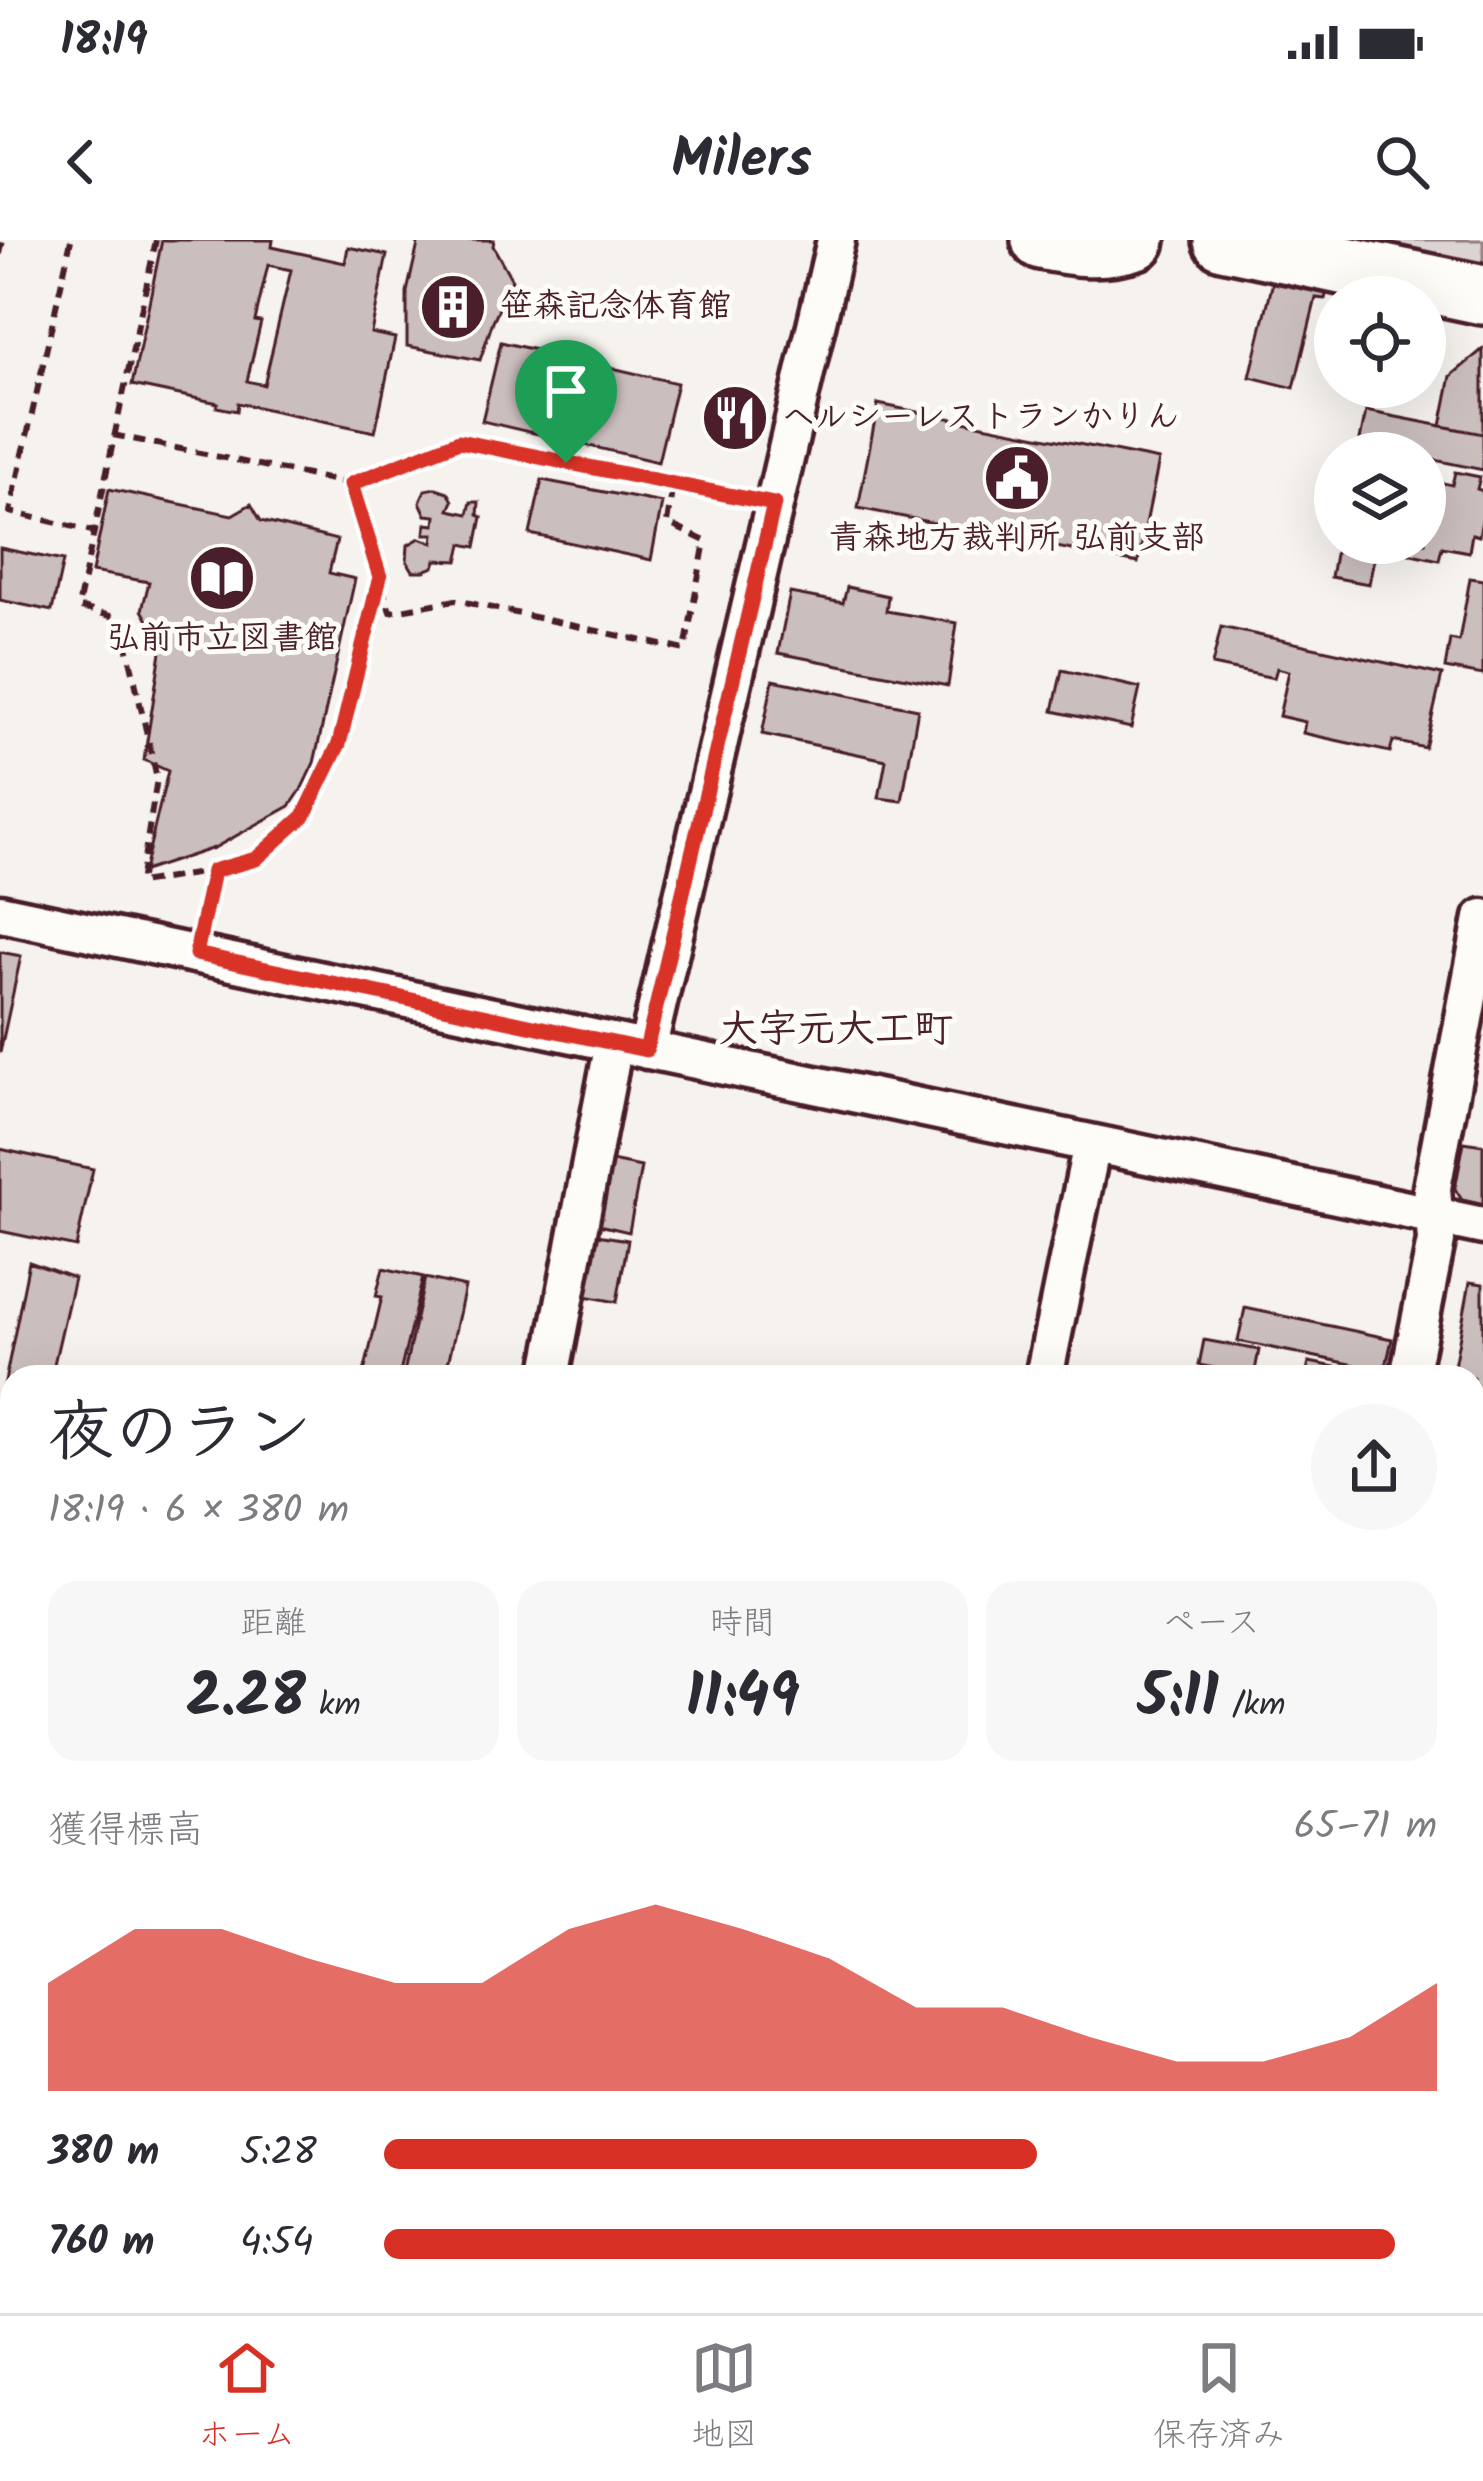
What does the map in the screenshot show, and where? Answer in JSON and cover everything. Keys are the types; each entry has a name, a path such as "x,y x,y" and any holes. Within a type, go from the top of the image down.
{"main road":[{"path":"1040,240 1079,248 1120,246 1136,240"},
{"path":"1223,240 1316,249 1483,295"}],"street":[{"path":"553,1365 630,1046 774,504 836,240"},
{"path":"0,913 1483,1226"},
{"path":"1411,1365 1436,1241 1432,1188 1483,918"},
{"path":"1046,1365 1092,1144"}],"path":[{"path":"0,254 3,240"},
{"path":"10,512 71,240"},
{"path":"156,240 78,607 121,619 158,779 140,883 256,859 304,816 339,744 380,577"},
{"path":"112,435 351,484 459,441 774,504"},
{"path":"351,484 390,612 456,600 686,650 705,542 667,523 674,484"},
{"path":"0,510 93,531"},
{"path":"196,954 213,871"}],"shaded area":[{"path":"1367,240 1483,240 1483,264"}],"building":[{"path":"162,240 273,240 272,247 345,263 348,247 387,255 371,333 395,338 375,432 238,403 237,411 132,385","holes":["268,265 291,270 264,385 247,381"]},
{"name":"笹森記念体育館","path":"419,240 494,240 512,280 480,360 407,346 407,292"},
{"path":"1275,273 1314,282 1314,306 1294,388 1250,377"},
{"path":"501,342 677,383 658,462 482,421"},
{"path":"1483,349 1483,434 1441,426 1451,376"},
{"path":"878,404 1159,460 1138,563 858,508"},
{"path":"1366,411 1483,434 1483,470 1446,462 1446,432 1362,432"},
{"path":"1455,472 1480,477 1477,489 1483,491 1483,515 1479,536 1472,534 1469,552 1446,548 1446,484 1452,485"},
{"path":"542,480 662,503 651,560 530,534"},
{"path":"109,489 232,515 251,504 261,521 337,540 329,573 355,579 314,763 290,806 214,848 144,871 168,771 144,760 162,645 142,610 149,582 92,572"},
{"path":"425,490 448,492 453,501 449,510 468,514 471,502 479,502 482,517 476,547 462,544 458,561 436,560 434,567 413,571 407,561 408,545 420,538 433,543 434,534 425,534 426,524 435,525 436,516 426,515 420,502"},
{"path":"0,548 63,561 52,611 0,600"},
{"path":"1333,564 1373,564 1369,584 1331,577"},
{"path":"1470,578 1483,580 1483,675 1445,668 1450,639 1459,641"},
{"path":"847,587 888,596 886,611 957,623 948,686 778,653 790,593 843,603"},
{"path":"1221,627 1442,675 1425,748 1393,741 1390,752 1303,733 1305,722 1279,716 1289,671 1277,668 1274,678 1212,665"},
{"path":"1062,670 1140,688 1131,728 1053,711"},
{"path":"773,680 918,709 902,801 879,798 886,760 762,734"},
{"path":"0,952 21,956 0,1053"},
{"path":"1464,1142 1483,1145 1483,1205 1462,1200 1455,1189"},
{"path":"0,1149 93,1169 76,1247 0,1231"},
{"path":"611,1161 641,1167 629,1232 599,1225"},
{"path":"597,1235 628,1240 617,1302 585,1296"},
{"path":"29,1262 74,1278 54,1365 8,1365"},
{"path":"383,1268 423,1277 402,1365 366,1365 382,1297 376,1296"},
{"path":"425,1278 465,1287 448,1365 406,1365"},
{"path":"1470,1282 1483,1284 1483,1365 1454,1365"},
{"path":"1245,1308 1392,1339 1386,1365 1356,1365 1238,1341"},
{"path":"1204,1340 1259,1350 1256,1365 1199,1365"}],"place":[{"name":"笹森記念体育館","path":"453,307"},
{"name":"ヘルシーレストランかりん","path":"735,418"},
{"name":"青森地方裁判所 弘前支部","path":"1017,478"},
{"name":"弘前市立図書館","path":"222,578"}],"district":[{"name":"大字元大工町","path":"836,1031"}],"route":[{"path":"459,441 566,463 774,504 646,1050 196,954 213,871 256,859 304,816 339,744 380,577 351,484 459,441"}]}
